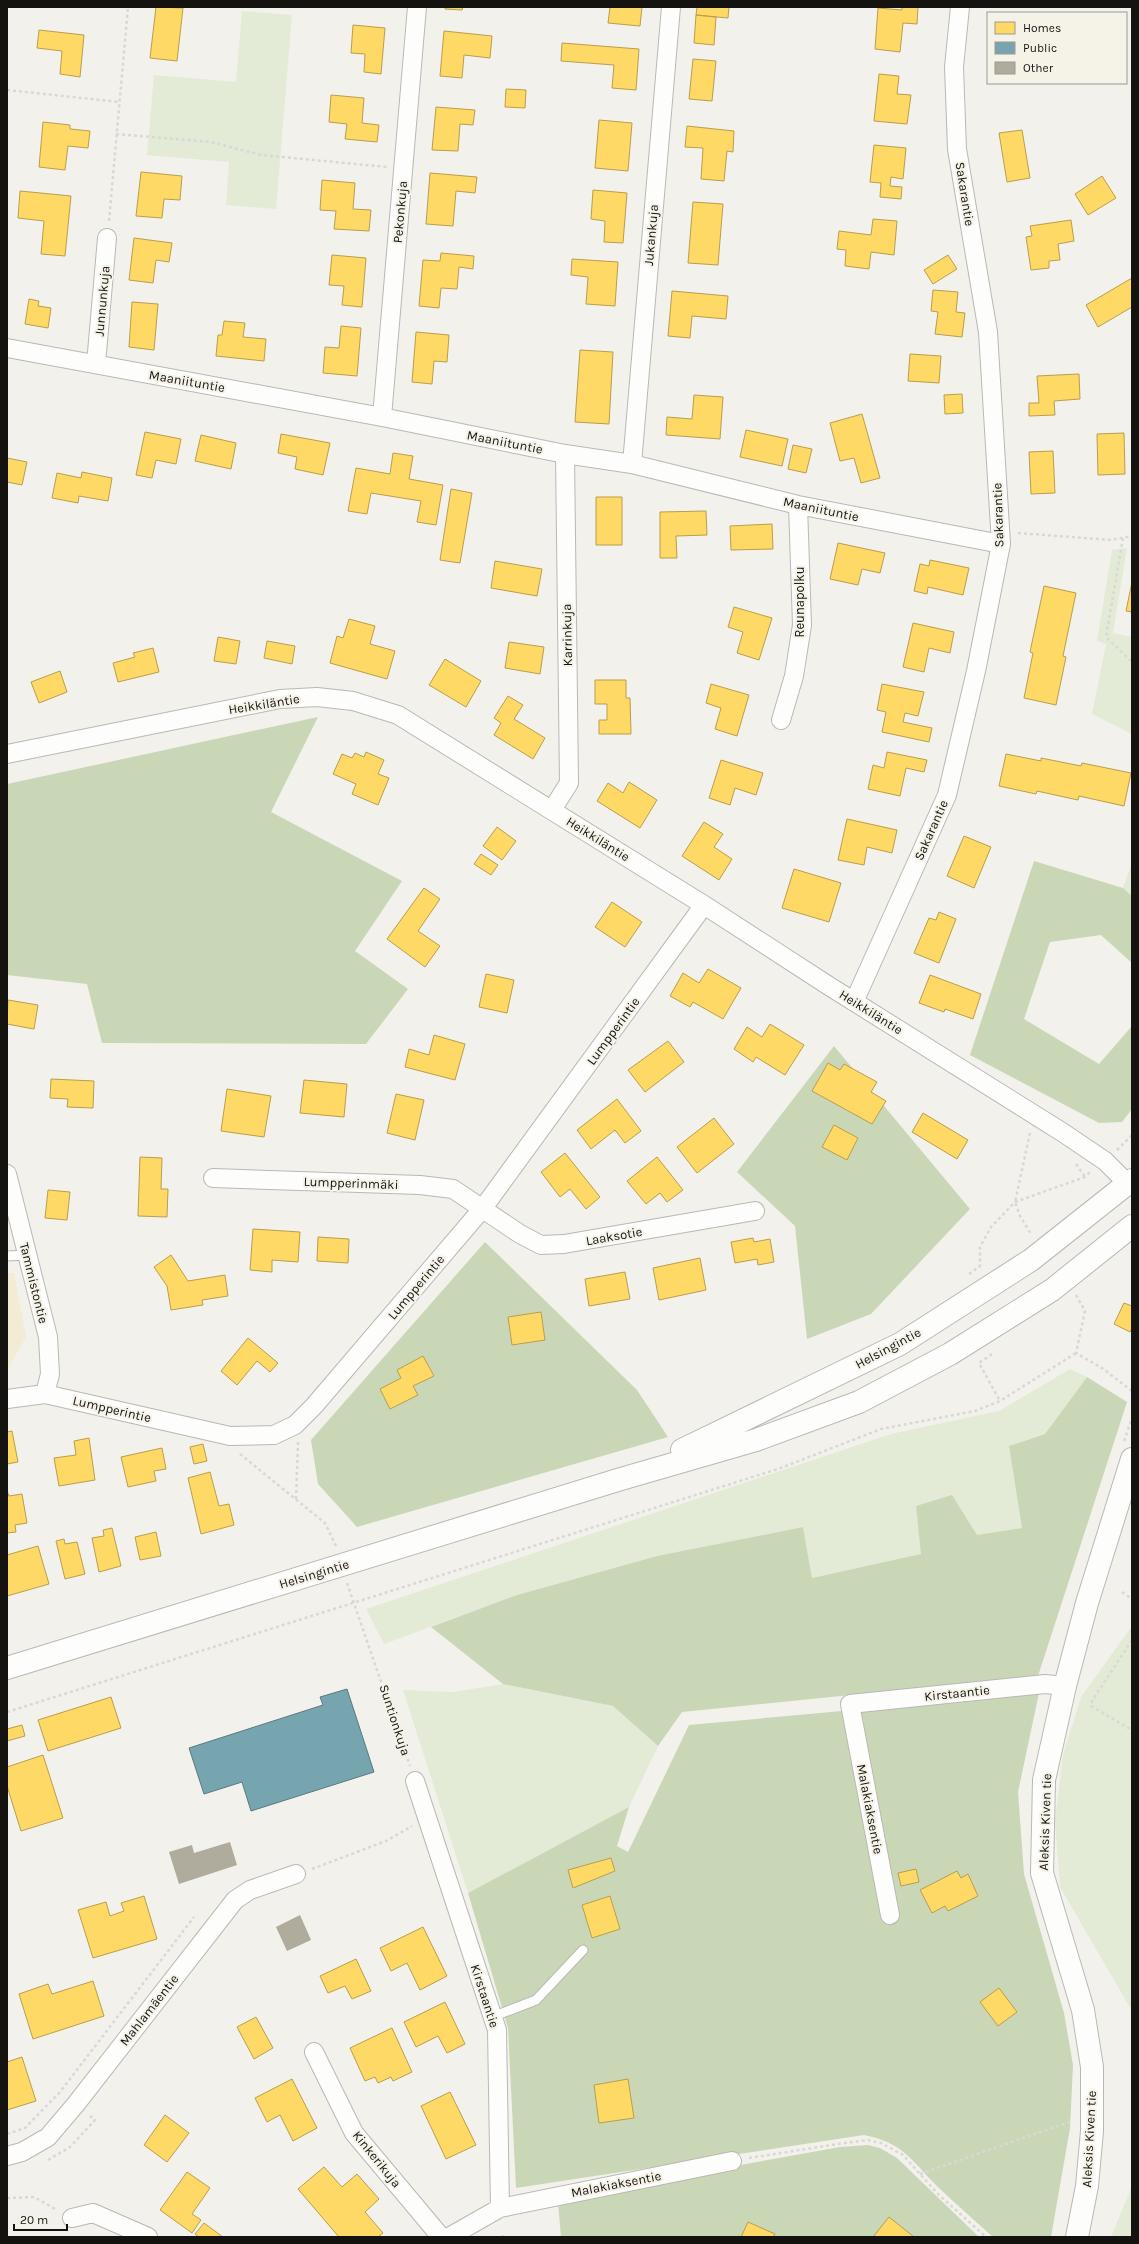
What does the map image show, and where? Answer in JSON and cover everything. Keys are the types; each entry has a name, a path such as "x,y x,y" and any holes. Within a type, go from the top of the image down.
{"main road":[{"name":"Helsingintie","path":"621,1479 900,1344 1031,1260 1131,1184"},
{"name":"Helsingintie","path":"7,1668 621,1479 756,1440 859,1402 950,1354 1052,1290 1132,1226"},
{"name":"Aleksis Kiven tie","path":"1077,2237 1088,2178 1092,2130 1092,2067 1083,2010 1042,1873 1044,1780 1065,1686 1087,1604 1132,1459"}],"street":[{"name":"Pekonkuja","path":"382,417 417,7"},
{"name":"Jukankuja","path":"632,464 671,7"},
{"name":"Sakarantie","path":"854,1002 947,795 976,670 1000,537 988,332 957,149 954,67 960,7"},
{"name":"Junnunkuja","path":"96,364 107,238"},
{"name":"Maaniituntie","path":"7,348 382,417 565,454 632,464 798,505 1000,537"},
{"name":"Karrinkuja","path":"552,810 569,783 565,454"},
{"name":"Reunapolku","path":"780,720 794,676 802,625 798,505"},
{"name":"Heikkiläntie","path":"7,754 280,699 317,697 353,701 398,715 704,905 1105,1161 1131,1184"},
{"name":"Lumpperintie","path":"7,1399 45,1394 230,1436 274,1435 295,1425 314,1406 483,1208 704,905"},
{"name":"Tammistontie","path":"7,1174 48,1337 50,1374 45,1394"},
{"name":"Lumpperinmäki","path":"213,1178 420,1185 453,1189 483,1208"},
{"name":"Laaksotie","path":"483,1208 520,1234 541,1245 564,1244 754,1211"},
{"name":"Kirstaantie","path":"850,1704 1045,1684 1065,1686"},
{"name":"Malakiaksentie","path":"850,1704 890,1915"},
{"name":"Kirstaantie","path":"415,1781 497,2030 500,2208"},
{"name":"Mahlamäentie","path":"7,2156 22,2152 48,2137 76,2104 235,1900 250,1890 296,1874"},
{"name":"Kinkerikuja","path":"314,2052 354,2132 441,2237"},
{"name":"Malakiaksentie","path":"500,2208 732,2161"},
{"path":"449,2237 500,2208"},
{"path":"72,2218 93,2213 148,2237"}],"lane":[{"path":"7,1256 27,1255"},
{"path":"492,2017 536,2000 583,1950"}],"path":[{"path":"107,238 128,7"},
{"path":"7,90 119,102"},
{"path":"116,134 211,142 261,155 404,168"},
{"path":"1000,537 1037,536 1111,540 1132,536"},
{"path":"1123,538 1106,637 1132,662"},
{"path":"1032,1127 1016,1202 1020,1216 1033,1236"},
{"path":"968,1275 980,1266 980,1247 991,1226 1016,1202 1085,1177 1105,1161 1132,1135"},
{"path":"7,1712 778,1469 881,1429 975,1411 1000,1401 1076,1353 1085,1311 1073,1290"},
{"path":"1076,1353 1102,1368 1132,1391"},
{"path":"992,1354 979,1363 1000,1401"},
{"path":"295,1425 298,1432 296,1500"},
{"name":"Suntionkuja","path":"230,1436 230,1446 326,1523 342,1566 353,1604 375,1659 415,1781"},
{"path":"1122,1592 1132,1599"},
{"path":"1132,1640 1092,1701 1091,1706 1132,1730"},
{"path":"296,1874 327,1864 386,1841 405,1831 426,1815"},
{"path":"7,2134 25,2128 60,2092 194,1917"},
{"path":"920,2174 1077,2120"},
{"path":"732,2161 868,2140 881,2143 903,2155 939,2195 986,2237"},
{"path":"7,2198 34,2197 72,2218"}],"green space":[{"path":"242,11 292,15 276,209 226,205 229,162 147,155 154,75 236,82"},
{"path":"1127,548 1113,633 1132,637 1132,734 1092,714 1106,644 1097,641 1112,550"},
{"path":"318,717 271,812 402,881 355,951 408,989 366,1044 102,1043 87,984 7,975 7,784"},
{"path":"1034,861 1123,888 1132,896 1132,963 1101,935 1050,942 1024,1019 1099,1064 1132,1026 1132,1109 1122,1122 1099,1123 970,1055"},
{"path":"1132,862 1132,896 1123,888"},
{"path":"834,1046 970,1209 871,1314 807,1339 795,1226 737,1172"},
{"path":"485,1242 637,1390 668,1437 357,1527 318,1484 311,1440"},
{"path":"1070,1369 1087,1377 1045,1434 1009,1446 1022,1528 977,1535 916,1506 922,1554 812,1578 803,1527 657,1556 517,1595 384,1644 366,1609 891,1434 999,1411"},
{"path":"1087,1377 1127,1402 1038,1676 682,1712 658,1746 613,1706 503,1684 431,1627 517,1595 657,1556 803,1527 812,1578 921,1554 916,1506 952,1495 977,1535 1022,1528 1009,1446 1045,1434"},
{"path":"1132,1626 1132,2011 1060,1887 1055,1821 1063,1755 1081,1697"},
{"path":"503,1684 613,1706 658,1746 629,1807 468,1893 403,1690 453,1692"},
{"path":"1039,1693 1018,1792 1024,1874 1064,2013 1073,2065 1070,2128 1051,2237 993,2237 940,2189 899,2148 889,2143 864,2135 516,2188 508,2028 468,1893 629,1807 617,1846 628,1852 689,1725"},
{"path":"868,2145 880,2148 897,2158 979,2237 561,2237 558,2202 657,2180 840,2147"},
{"path":"1132,2186 1132,2237 1111,2237"}],"sand":[{"path":"7,1273 14,1273 26,1337 9,1367 7,1367"}],"building: Homes":[{"path":"156,7 183,8 177,61 150,58"},
{"path":"445,7 463,7 462,10 445,9"},
{"path":"610,7 642,7 640,26 608,23"},
{"path":"697,7 729,7 728,18 696,15"},
{"path":"902,7 918,7 917,24 903,23 900,52 875,49 878,8 902,10"},
{"path":"696,15 716,17 714,45 694,43"},
{"path":"353,25 385,28 381,74 364,72 365,54 351,53"},
{"path":"39,30 84,35 80,77 60,74 62,51 37,48"},
{"path":"444,31 492,36 490,58 464,55 462,78 440,76"},
{"path":"562,43 639,49 636,90 612,88 614,65 561,61"},
{"path":"693,59 716,61 712,101 689,99"},
{"path":"879,74 899,76 897,94 911,95 907,124 874,121"},
{"path":"506,89 526,90 525,108 505,107"},
{"path":"331,95 364,98 362,123 379,125 377,142 345,139 347,124 329,122"},
{"path":"436,107 475,110 473,125 460,124 458,151 432,150"},
{"path":"599,120 632,123 628,171 595,168"},
{"path":"43,122 70,125 70,129 90,131 88,148 68,146 65,170 39,167"},
{"path":"687,126 734,131 733,152 727,151 724,181 701,179 703,148 685,147"},
{"path":"1022,130 1030,178 1007,182 999,133"},
{"path":"874,145 906,148 903,179 891,177 890,186 902,187 901,199 880,197 881,183 870,182"},
{"path":"141,172 182,176 180,200 164,199 162,218 136,216"},
{"path":"430,173 477,177 475,193 456,191 453,226 426,224"},
{"path":"1102,176 1116,198 1088,215 1075,194"},
{"path":"322,180 355,183 353,209 371,210 369,231 334,229 336,211 320,210"},
{"path":"593,190 627,193 623,243 604,242 605,221 591,219"},
{"path":"20,191 71,196 65,256 41,254 44,221 18,218"},
{"path":"693,202 723,204 718,265 688,263"},
{"path":"873,219 897,221 894,255 871,252 869,269 845,266 846,250 837,249 839,231 871,235"},
{"path":"1071,220 1074,241 1058,244 1060,260 1049,261 1049,268 1031,270 1026,237 1032,236 1030,226"},
{"path":"134,238 172,243 169,262 156,260 153,283 129,280"},
{"path":"441,253 474,256 473,269 459,267 457,289 441,288 439,308 419,306 423,260 440,261"},
{"path":"332,255 366,258 362,307 342,305 344,286 329,285"},
{"path":"948,255 957,269 933,284 924,270"},
{"path":"572,259 618,262 615,306 586,304 588,277 571,275"},
{"path":"1132,278 1132,307 1098,327 1086,305"},
{"path":"933,290 958,292 956,312 965,313 962,337 935,334 938,312 931,311"},
{"path":"672,291 728,296 726,319 692,316 690,338 668,336"},
{"path":"29,299 39,301 38,306 51,308 48,328 25,324"},
{"path":"132,302 158,304 154,350 129,347"},
{"path":"224,321 245,323 243,337 266,339 264,361 216,356 218,335 222,335"},
{"path":"341,326 361,328 357,376 323,373 325,347 339,348"},
{"path":"416,332 449,335 447,362 434,361 432,384 412,382"},
{"path":"580,350 613,352 609,424 575,422"},
{"path":"910,354 941,356 939,383 908,381"},
{"path":"1079,374 1080,399 1054,401 1055,415 1029,416 1029,403 1039,403 1037,376"},
{"path":"962,394 963,413 945,414 944,395"},
{"path":"694,395 723,397 720,439 666,435 667,417 692,419"},
{"path":"862,414 880,478 861,483 854,458 840,461 830,423"},
{"path":"746,430 788,439 782,466 740,457"},
{"path":"145,432 181,439 176,464 156,460 152,478 136,475"},
{"path":"1124,433 1125,474 1098,475 1097,434"},
{"path":"281,434 330,443 323,475 295,469 297,457 278,453"},
{"path":"201,435 236,443 231,469 195,461"},
{"path":"793,445 812,449 806,473 788,469"},
{"path":"1053,451 1055,493 1031,494 1029,452"},
{"path":"393,453 413,456 409,479 443,485 436,525 417,522 421,501 371,493 367,514 348,511 356,468 390,474"},
{"path":"7,458 27,462 22,485 7,482"},
{"path":"82,472 112,478 108,501 79,496 78,503 52,498 57,473 81,478"},
{"path":"451,489 472,493 460,563 440,560"},
{"path":"596,497 622,497 622,545 596,545"},
{"path":"706,511 707,535 676,536 677,558 660,558 660,512"},
{"path":"772,524 773,549 731,550 730,526"},
{"path":"838,543 885,553 880,573 862,569 858,585 830,579"},
{"path":"930,560 969,568 963,595 928,587 927,594 914,591 920,564 929,566"},
{"path":"495,561 542,569 537,596 491,588"},
{"path":"1132,582 1132,612 1126,611"},
{"path":"1044,586 1076,593 1063,656 1066,657 1056,705 1024,698 1033,653 1030,652"},
{"path":"734,607 772,618 759,660 737,653 743,632 728,627"},
{"path":"349,619 375,626 370,644 395,651 387,679 330,663 337,636 343,638"},
{"path":"913,623 954,632 950,653 929,648 924,672 903,667"},
{"path":"218,637 240,641 236,664 214,661"},
{"path":"267,641 295,646 292,664 264,658"},
{"path":"509,642 544,647 540,674 505,668"},
{"path":"153,648 159,672 118,682 113,663 135,657 133,653"},
{"path":"445,659 481,681 466,707 429,685"},
{"path":"60,671 67,692 39,703 31,682"},
{"path":"595,680 626,680 626,698 630,698 631,734 599,734 599,720 607,720 607,704 595,704"},
{"path":"711,684 749,695 737,736 715,729 721,708 706,703"},
{"path":"882,684 924,692 918,716 905,713 903,722 932,728 929,742 882,732 886,712 877,710"},
{"path":"508,696 523,705 514,719 545,738 533,759 494,735 501,723 494,718"},
{"path":"366,752 384,760 378,774 389,778 378,805 352,794 356,784 333,774 342,754 352,758 355,753 364,757"},
{"path":"887,752 927,760 924,772 906,768 900,796 868,789 873,765 884,768"},
{"path":"1006,754 1041,761 1041,758 1081,766 1082,763 1131,773 1124,806 1079,796 1078,800 1037,791 1036,794 999,786"},
{"path":"721,760 763,773 756,795 735,788 730,805 709,798"},
{"path":"629,782 657,800 640,828 597,801 608,783 623,793"},
{"path":"847,819 897,830 892,853 867,847 864,865 838,860"},
{"path":"704,822 723,834 714,847 732,859 719,880 682,856"},
{"path":"497,827 516,841 502,860 483,846"},
{"path":"964,836 991,847 974,888 947,876"},
{"path":"481,854 498,865 491,875 474,864"},
{"path":"794,869 841,883 829,922 782,908"},
{"path":"424,888 440,899 418,931 440,946 425,967 387,939"},
{"path":"612,902 642,922 625,947 595,927"},
{"path":"939,912 956,919 939,963 914,953 929,918 936,920"},
{"path":"708,969 741,988 723,1019 693,1002 690,1007 670,996 683,973 699,983"},
{"path":"486,974 514,980 507,1013 479,1007"},
{"path":"930,975 981,994 973,1019 945,1009 944,1012 919,1003"},
{"path":"8,1000 38,1005 34,1029 7,1024"},
{"path":"770,1024 804,1045 785,1075 756,1057 753,1062 734,1049 747,1027 762,1037"},
{"path":"434,1035 465,1044 455,1080 405,1067 409,1049 429,1055"},
{"path":"668,1041 684,1062 645,1092 628,1070"},
{"path":"828,1063 840,1070 844,1064 877,1082 871,1092 886,1101 872,1124 812,1091"},
{"path":"51,1079 94,1081 93,1108 67,1107 68,1099 50,1098"},
{"path":"304,1080 347,1084 344,1117 300,1113"},
{"path":"227,1089 271,1096 264,1137 221,1131"},
{"path":"396,1094 424,1100 415,1140 387,1133"},
{"path":"617,1099 641,1131 625,1143 615,1130 591,1149 577,1130"},
{"path":"923,1113 968,1140 957,1159 912,1132"},
{"path":"714,1118 734,1144 697,1173 677,1147"},
{"path":"834,1125 858,1138 847,1160 822,1147"},
{"path":"565,1153 600,1197 586,1209 570,1189 560,1197 541,1172"},
{"path":"140,1157 162,1158 161,1189 168,1189 167,1217 138,1216"},
{"path":"657,1157 683,1190 667,1202 660,1193 646,1204 627,1181"},
{"path":"48,1190 70,1192 67,1220 45,1218"},
{"path":"253,1229 300,1232 298,1262 272,1260 272,1272 250,1270"},
{"path":"318,1237 349,1239 348,1263 317,1261"},
{"path":"753,1238 754,1242 770,1239 774,1262 758,1265 757,1259 735,1263 731,1242"},
{"path":"171,1255 188,1281 225,1275 228,1296 202,1300 203,1305 171,1310 167,1286 154,1267"},
{"path":"700,1258 706,1290 659,1300 653,1268"},
{"path":"625,1272 630,1299 589,1306 585,1279"},
{"path":"1124,1303 1132,1306 1132,1328 1130,1332 1114,1324"},
{"path":"541,1312 545,1340 512,1345 508,1317"},
{"path":"248,1338 278,1363 270,1372 257,1361 237,1385 221,1371"},
{"path":"423,1356 434,1376 413,1386 418,1395 390,1409 380,1389 401,1378 397,1370"},
{"path":"12,1431 18,1462 7,1464 7,1432"},
{"path":"89,1438 95,1480 59,1486 54,1458 76,1455 74,1441"},
{"path":"203,1444 207,1461 194,1464 190,1447"},
{"path":"162,1448 166,1469 154,1471 156,1481 128,1487 121,1457"},
{"path":"210,1472 219,1506 229,1504 234,1525 201,1534 188,1478"},
{"path":"7,1491 9,1496 22,1494 27,1523 15,1525 16,1532 7,1533"},
{"path":"112,1528 121,1566 99,1572 92,1538 104,1536 103,1530"},
{"path":"156,1532 161,1556 140,1560 135,1537"},
{"path":"64,1539 65,1544 77,1542 85,1574 65,1579 56,1541"},
{"path":"38,1546 49,1584 7,1596 7,1555"},
{"path":"111,1697 121,1728 48,1751 38,1720"},
{"path":"22,1725 25,1736 7,1741 7,1729"},
{"path":"43,1755 63,1818 21,1831 7,1786 7,1767"},
{"path":"611,1858 615,1871 573,1888 568,1870"},
{"path":"916,1869 919,1882 901,1886 898,1873"},
{"path":"957,1871 961,1878 968,1874 978,1896 948,1911 945,1906 932,1913 920,1890"},
{"path":"144,1896 157,1939 93,1958 78,1910 106,1902 110,1916 124,1911 121,1903"},
{"path":"610,1896 620,1929 592,1938 582,1905"},
{"path":"423,1927 447,1976 420,1990 407,1963 391,1971 380,1948"},
{"path":"356,1959 371,1991 352,1999 345,1986 328,1993 320,1976"},
{"path":"93,1981 104,2016 33,2039 19,1994 48,1984 52,1994"},
{"path":"999,1988 1017,2012 998,2026 980,2002"},
{"path":"445,2002 465,2044 447,2053 438,2036 416,2047 404,2022"},
{"path":"256,2017 273,2048 254,2059 237,2027"},
{"path":"392,2028 412,2072 393,2081 391,2077 378,2083 375,2077 365,2081 350,2048"},
{"path":"22,2057 36,2101 7,2110 7,2062"},
{"path":"292,2079 317,2128 293,2141 280,2115 267,2122 255,2098"},
{"path":"628,2079 634,2118 599,2123 594,2085"},
{"path":"450,2092 476,2145 446,2159 421,2106"},
{"path":"165,2115 189,2133 167,2162 144,2145"},
{"path":"324,2167 342,2187 357,2174 379,2199 365,2212 383,2233 378,2237 339,2237 298,2189"},
{"path":"187,2172 210,2188 192,2214 201,2220 192,2233 160,2210"},
{"path":"889,2217 914,2237 873,2237"},
{"path":"748,2222 775,2234 773,2237 741,2237"},
{"path":"204,2223 223,2237 199,2237 195,2234"}],"building: Public":[{"path":"347,1689 374,1772 251,1811 242,1782 204,1794 189,1748 323,1705 320,1697"}],"building: Other":[{"path":"230,1842 237,1865 179,1884 169,1852 192,1845 194,1853"},
{"path":"300,1915 311,1940 287,1951 276,1927"}]}
